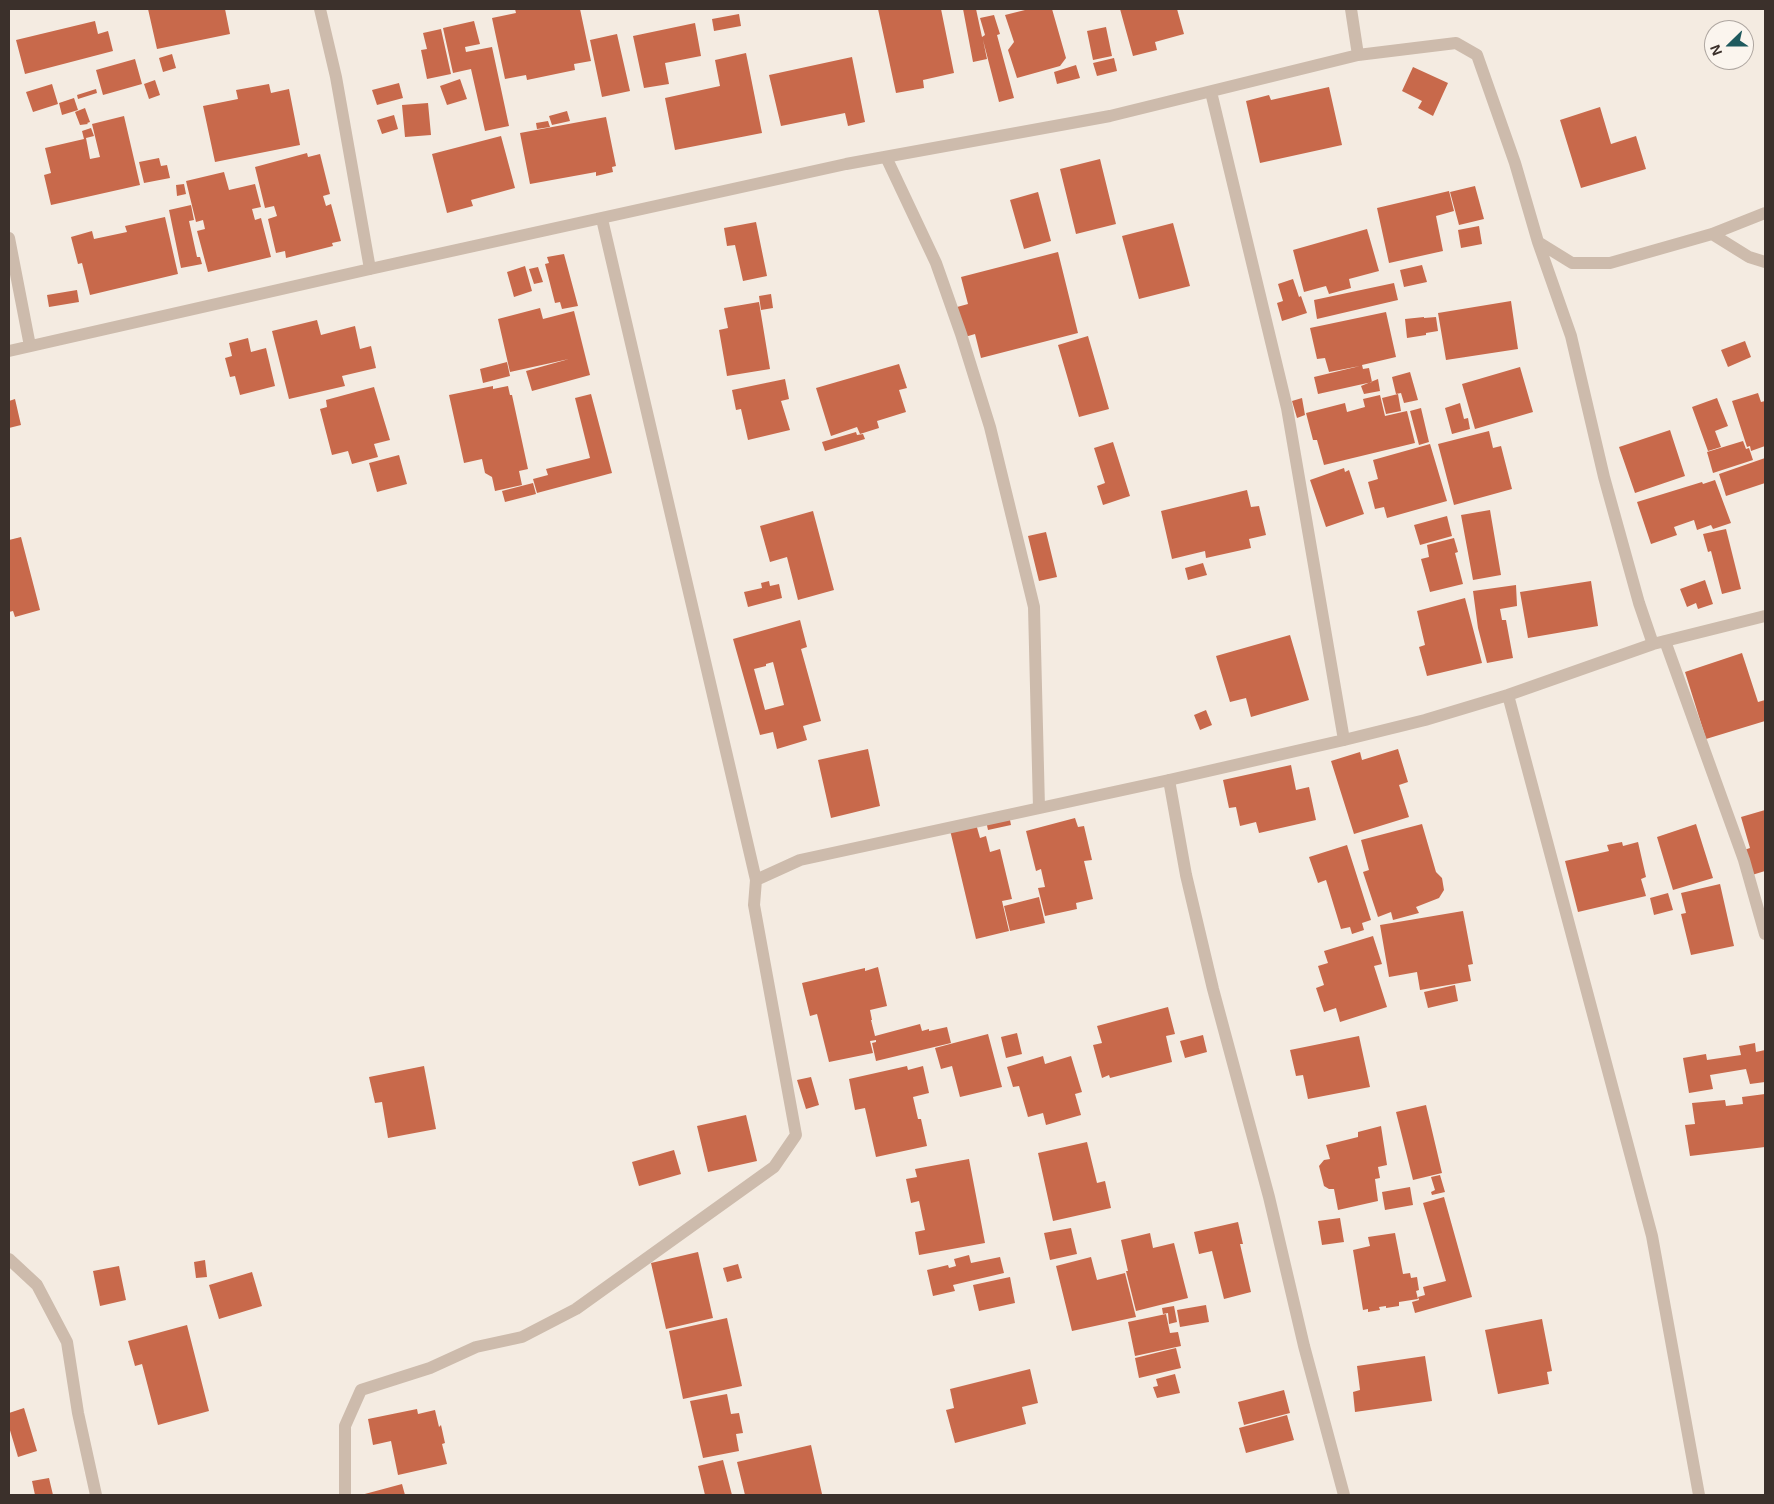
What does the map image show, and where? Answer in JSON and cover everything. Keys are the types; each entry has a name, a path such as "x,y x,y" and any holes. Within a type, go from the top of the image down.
{"street":[{"path":"320,9 336,77 370,269"},
{"path":"1351,9 1358,55"},
{"path":"9,351 836,166 1110,116 1358,55 1456,43 1477,55 1497,108 1538,242 1571,336 1604,478 1639,603 1659,642 1744,860 1765,934"},
{"path":"1211,92 1287,408 1344,740"},
{"path":"886,157 936,263 961,334 990,427 1034,607 1039,808"},
{"path":"1538,242 1572,263 1610,263 1712,234 1765,213"},
{"path":"344,1495 345,1426 361,1390 430,1368 476,1347 522,1337 576,1310 774,1167 796,1135 754,905 756,880 602,219"},
{"path":"1712,234 1749,257 1765,262"},
{"path":"9,238 30,346"},
{"path":"756,880 800,860 1170,780 1425,720 1508,695 1659,642 1765,616"},
{"path":"1508,695 1652,1236 1699,1495"},
{"path":"1170,780 1186,875 1213,989 1269,1197 1304,1346 1344,1495"},
{"path":"9,1259 37,1285 66,1342 78,1412 96,1495"}],"building":[{"path":"148,9 225,9 230,34 157,49"},
{"path":"515,9 580,9 591,61 574,64 575,70 527,80 526,75 505,79 492,18 516,13"},
{"path":"878,9 941,9 954,73 923,80 924,88 896,93"},
{"path":"963,9 976,9 982,37 985,35 980,18 994,15 1000,34 997,35 1014,98 999,102 983,40 987,59 973,62"},
{"path":"1029,9 1052,9 1066,58 1060,66 1017,78 1008,50 1014,42 1005,15"},
{"path":"1120,9 1177,9 1184,34 1155,42 1157,50 1133,56"},
{"path":"739,14 741,26 714,31 712,19"},
{"path":"95,21 98,34 108,31 113,51 25,74 16,40"},
{"path":"474,21 480,44 465,47 466,52 492,47 509,126 485,131 471,69 453,73 443,28"},
{"path":"695,23 701,56 665,63 669,84 644,88 633,36"},
{"path":"1106,27 1112,56 1093,60 1087,31"},
{"path":"441,29 451,74 427,79 421,50 427,49 423,33"},
{"path":"617,34 630,91 602,97 590,40"},
{"path":"746,53 762,133 675,150 665,98 720,86 715,60"},
{"path":"172,54 176,68 163,72 159,58"},
{"path":"852,57 865,122 848,126 845,113 781,126 769,75"},
{"path":"1114,58 1117,71 1097,76 1093,63"},
{"path":"135,59 142,84 103,95 96,70"},
{"path":"1076,65 1080,78 1057,84 1054,72"},
{"path":"1413,67 1448,83 1433,116 1418,108 1422,101 1402,91"},
{"path":"460,79 467,99 447,105 440,86"},
{"path":"155,80 160,95 149,99 144,84"},
{"path":"399,83 403,98 377,105 372,90"},
{"path":"52,84 58,104 33,112 26,92"},
{"path":"269,84 271,93 289,89 300,145 215,162 203,106 238,99 236,90"},
{"path":"1329,87 1342,145 1260,163 1246,101 1269,95 1271,100"},
{"path":"96,89 97,93 78,99 77,95"},
{"path":"74,98 78,110 62,115 59,103"},
{"path":"428,103 431,135 405,137 402,105"},
{"path":"1600,107 1611,144 1636,136 1646,169 1581,188 1560,120"},
{"path":"85,108 90,122 80,125 75,112"},
{"path":"567,111 570,121 552,125 549,116"},
{"path":"394,115 398,129 382,134 377,120"},
{"path":"124,116 140,185 51,205 44,175 51,173 45,148 84,139 82,131 91,128 94,136 86,138 90,159 100,157 92,124"},
{"path":"606,117 616,166 612,167 613,172 596,176 596,172 530,184 520,133"},
{"path":"548,121 550,127 537,129 536,123"},
{"path":"501,136 515,188 471,200 473,206 447,213 432,154"},
{"path":"307,153 308,157 320,154 330,194 323,196 326,206 331,204 341,241 332,243 333,246 286,258 285,251 276,253 268,219 277,216 274,206 265,208 255,167"},
{"path":"159,158 161,166 167,165 170,178 144,183 139,162"},
{"path":"1100,159 1116,224 1076,234 1060,169"},
{"path":"224,172 229,190 255,184 261,207 252,209 255,220 261,218 271,257 208,272 197,231 205,229 203,220 196,222 186,181"},
{"path":"184,184 186,194 177,196 176,185"},
{"path":"1475,186 1484,219 1459,225 1450,192"},
{"path":"1449,191 1454,211 1436,216 1443,251 1389,263 1377,208"},
{"path":"1038,192 1051,241 1024,249 1010,200"},
{"path":"191,205 194,220 189,221 197,257 200,257 202,264 181,268 169,210"},
{"path":"165,217 178,274 90,295 82,263 78,264 71,237 92,231 94,239 127,232 125,226"},
{"path":"756,222 767,276 743,281 735,245 727,246 724,228"},
{"path":"1173,223 1190,286 1139,299 1122,236"},
{"path":"1479,226 1482,244 1461,248 1458,230"},
{"path":"1367,229 1379,271 1349,279 1351,288 1329,294 1326,286 1304,292 1293,250"},
{"path":"1058,252 1078,333 981,358 975,334 965,337 957,307 968,304 961,277"},
{"path":"564,254 578,306 562,309 560,302 555,303 545,264 549,263 547,257"},
{"path":"1422,265 1427,282 1404,287 1400,270"},
{"path":"525,266 532,291 514,297 507,272"},
{"path":"538,267 543,282 534,284 529,269"},
{"path":"1293,279 1307,313 1282,321 1277,303 1283,301 1278,284"},
{"path":"1394,283 1398,300 1317,319 1314,300"},
{"path":"77,290 79,302 49,307 47,295"},
{"path":"771,294 773,308 761,310 759,296"},
{"path":"1511,301 1518,349 1446,360 1438,313"},
{"path":"759,302 770,369 727,376 719,330 728,328 724,308"},
{"path":"540,308 543,319 574,311 590,375 532,391 526,371 569,359 510,372 498,319"},
{"path":"1386,312 1396,357 1362,365 1363,369 1369,368 1372,382 1318,394 1314,377 1360,366 1329,372 1325,358 1317,359 1310,328"},
{"path":"1436,317 1438,331 1407,338 1405,319"},
{"path":"317,320 321,335 355,326 360,349 371,346 376,368 342,376 345,386 289,399 272,331"},
{"path":"1088,336 1109,409 1079,417 1058,345"},
{"path":"248,338 251,352 266,348 275,386 240,395 235,376 230,377 225,358 232,356 229,343"},
{"path":"1745,341 1751,357 1728,367 1721,350"},
{"path":"507,362 510,376 483,383 480,369"},
{"path":"899,364 907,388 899,390 906,412 877,421 879,428 860,434 857,427 831,436 816,388"},
{"path":"1520,367 1533,412 1475,429 1462,384"},
{"path":"1410,372 1418,400 1404,403 1401,393 1396,394 1392,377"},
{"path":"785,379 789,399 781,401 790,430 748,440 741,409 736,410 732,390"},
{"path":"1378,379 1380,391 1364,394 1361,386"},
{"path":"493,386 493,389 508,386 510,395 512,395 528,469 519,471 522,485 495,491 492,477 485,473 482,459 464,463 449,395"},
{"path":"374,387 390,440 374,444 378,457 352,464 348,451 332,455 320,409 327,407 326,400"},
{"path":"1758,393 1761,402 1765,401 1765,446 1751,451 1750,446 1747,447 1732,401"},
{"path":"591,394 612,473 537,493 533,479 548,475 546,469 590,458 575,398"},
{"path":"1398,394 1401,411 1386,414 1382,398"},
{"path":"1380,395 1385,416 1407,411 1415,443 1324,465 1317,440 1313,440 1306,413 1345,403 1347,412 1365,407 1363,399"},
{"path":"1302,398 1305,415 1297,418 1292,401"},
{"path":"1717,398 1728,426 1715,431 1721,447 1708,451 1692,407"},
{"path":"15,399 21,425 9,428 9,401"},
{"path":"1460,403 1464,419 1468,418 1470,429 1452,434 1445,408"},
{"path":"1421,408 1429,442 1419,445 1410,411"},
{"path":"1670,430 1685,476 1635,493 1619,447"},
{"path":"1489,431 1493,448 1501,446 1512,489 1454,505 1438,444"},
{"path":"856,432 857,435 863,434 865,439 825,451 822,442"},
{"path":"1743,441 1746,449 1749,448 1753,460 1713,473 1707,452"},
{"path":"1113,442 1130,496 1103,505 1097,486 1105,483 1094,448"},
{"path":"1430,444 1447,501 1387,518 1384,507 1375,509 1368,482 1378,479 1373,460"},
{"path":"399,455 407,484 377,492 369,463"},
{"path":"1765,458 1765,483 1726,496 1719,474"},
{"path":"1344,468 1345,472 1349,470 1364,514 1326,527 1310,480"},
{"path":"1715,480 1731,523 1713,529 1711,525 1697,530 1694,520 1674,527 1677,535 1651,544 1637,502 1702,482 1703,484"},
{"path":"533,483 536,494 505,502 502,491"},
{"path":"1247,490 1251,507 1259,506 1266,535 1249,539 1251,548 1206,558 1205,551 1172,559 1161,511"},
{"path":"1490,510 1501,575 1473,580 1461,515"},
{"path":"813,511 834,590 798,600 787,557 770,562 760,526"},
{"path":"1447,516 1452,536 1420,545 1414,525"},
{"path":"1726,529 1741,589 1722,594 1711,551 1708,552 1703,534"},
{"path":"1046,532 1057,577 1039,581 1028,536"},
{"path":"21,537 40,610 15,617 13,611 9,612 9,540"},
{"path":"1454,538 1458,552 1455,553 1463,584 1430,592 1421,559 1429,557 1427,545"},
{"path":"1203,563 1207,575 1188,580 1185,568"},
{"path":"1705,580 1713,604 1698,609 1696,603 1687,607 1680,589"},
{"path":"769,581 770,586 779,584 782,598 748,607 744,592 762,588 761,583"},
{"path":"1591,581 1598,626 1528,638 1520,592"},
{"path":"1516,585 1517,606 1500,609 1502,620 1506,620 1513,658 1487,663 1478,628 1473,591"},
{"path":"1465,598 1482,663 1427,676 1419,647 1425,645 1417,611"},
{"path":"800,620 807,647 801,649 821,721 803,726 807,740 777,749 773,732 760,735 733,639","holes":["773,662 784,705 765,710 754,669"]},
{"path":"1290,635 1309,700 1251,717 1246,698 1230,702 1216,656"},
{"path":"1742,653 1758,702 1765,700 1765,721 1706,739 1685,672"},
{"path":"1206,710 1212,725 1200,730 1194,715"},
{"path":"868,749 880,806 831,818 818,760"},
{"path":"1398,749 1408,782 1399,785 1409,817 1354,834 1331,761 1360,752 1362,760"},
{"path":"1291,765 1296,790 1309,787 1316,820 1259,833 1256,822 1240,826 1236,807 1229,808 1223,780"},
{"path":"1765,810 1765,871 1752,875 1744,850 1750,848 1741,817"},
{"path":"1009,815 1011,825 988,830 986,821"},
{"path":"1075,818 1078,827 1084,826 1092,860 1084,861 1093,899 1076,903 1077,909 1045,916 1038,888 1045,887 1041,869 1036,871 1026,831"},
{"path":"976,824 980,838 986,836 990,852 1000,849 1012,899 1002,901 1009,931 976,939 950,830"},
{"path":"1422,824 1436,872 1442,878 1444,890 1439,898 1416,907 1419,913 1393,920 1391,912 1378,917 1363,872 1369,870 1361,840"},
{"path":"1696,824 1713,878 1673,890 1657,837"},
{"path":"1622,842 1623,846 1638,842 1646,877 1641,879 1646,896 1578,912 1565,861 1609,851 1607,845"},
{"path":"1347,845 1371,920 1362,923 1364,930 1352,934 1350,927 1341,929 1326,880 1318,883 1309,857"},
{"path":"1720,884 1734,946 1691,955 1681,914 1686,913 1681,893"},
{"path":"1668,893 1673,910 1654,915 1650,898"},
{"path":"1039,897 1045,923 1010,931 1004,906"},
{"path":"1463,911 1473,964 1468,965 1471,981 1420,990 1417,972 1389,977 1380,925"},
{"path":"1373,936 1382,964 1374,966 1387,1007 1340,1022 1336,1008 1324,1012 1316,988 1324,985 1318,966 1328,963 1324,951"},
{"path":"878,967 887,1006 870,1010 875,1036 920,1024 922,1031 947,1027 951,1043 876,1061 872,1043 876,1042 876,1040 870,1041 873,1053 829,1062 817,1014 810,1016 802,983 865,968 865,971"},
{"path":"1455,985 1458,1001 1428,1008 1424,992"},
{"path":"1168,1007 1175,1034 1166,1036 1172,1062 1110,1078 1109,1075 1102,1078 1093,1045 1102,1043 1097,1026"},
{"path":"1017,1033 1022,1054 1006,1058 1001,1037"},
{"path":"988,1034 1002,1087 960,1097 952,1066 941,1069 935,1048"},
{"path":"1203,1035 1207,1052 1185,1058 1180,1041"},
{"path":"1359,1036 1370,1087 1308,1099 1303,1075 1296,1076 1290,1050"},
{"path":"1755,1043 1756,1052 1765,1050 1765,1082 1750,1084 1746,1069 1710,1075 1713,1089 1689,1093 1683,1058 1706,1054 1707,1060 1741,1055 1739,1046"},
{"path":"1043,1056 1045,1064 1071,1056 1082,1092 1075,1094 1081,1115 1046,1125 1043,1113 1028,1117 1019,1086 1013,1087 1007,1067"},
{"path":"424,1066 436,1129 388,1138 382,1102 375,1103 369,1077"},
{"path":"907,1066 908,1070 923,1066 929,1093 913,1097 918,1119 921,1119 927,1146 876,1157 865,1108 855,1110 849,1079"},
{"path":"811,1077 819,1105 806,1109 797,1080"},
{"path":"1765,1094 1765,1147 1690,1156 1685,1125 1695,1124 1692,1103 1725,1100 1726,1106 1743,1104 1742,1097"},
{"path":"1426,1105 1442,1173 1413,1180 1396,1112"},
{"path":"746,1115 757,1161 708,1172 697,1126"},
{"path":"1381,1126 1387,1165 1378,1167 1380,1178 1375,1179 1378,1201 1338,1210 1334,1189 1324,1186 1319,1166 1324,1160 1330,1159 1326,1145 1358,1137 1358,1132"},
{"path":"1087,1142 1097,1183 1105,1181 1111,1208 1053,1221 1038,1153"},
{"path":"674,1150 681,1174 639,1186 632,1162"},
{"path":"969,1159 985,1243 919,1255 915,1232 925,1230 919,1201 911,1203 906,1179 917,1177 915,1169"},
{"path":"1440,1175 1445,1192 1432,1195 1431,1192 1435,1190 1431,1177"},
{"path":"1410,1187 1413,1205 1385,1210 1382,1192"},
{"path":"1444,1197 1472,1297 1415,1313 1412,1302 1419,1300 1418,1297 1425,1295 1423,1287 1446,1281 1423,1203"},
{"path":"1340,1218 1344,1242 1322,1245 1318,1221"},
{"path":"1238,1222 1243,1244 1240,1244 1251,1292 1224,1299 1212,1251 1199,1254 1194,1232"},
{"path":"1071,1228 1077,1254 1050,1260 1044,1233"},
{"path":"1150,1233 1153,1248 1174,1243 1188,1298 1136,1311 1126,1271 1128,1271 1121,1240"},
{"path":"1395,1233 1403,1274 1410,1273 1411,1278 1417,1277 1419,1290 1416,1291 1418,1299 1399,1302 1399,1306 1379,1307 1380,1310 1368,1312 1368,1309 1363,1310 1353,1250 1370,1246 1368,1237"},
{"path":"698,1252 713,1318 666,1329 651,1263"},
{"path":"969,1255 971,1263 1000,1257 1004,1273 953,1285 955,1291 933,1296 927,1270 948,1265 949,1268 956,1266 954,1259"},
{"path":"1091,1257 1097,1280 1125,1273 1136,1317 1072,1331 1056,1266"},
{"path":"205,1260 207,1277 196,1278 194,1262"},
{"path":"738,1264 742,1278 727,1282 723,1268"},
{"path":"119,1266 126,1300 100,1306 93,1271"},
{"path":"252,1272 262,1306 219,1319 209,1285"},
{"path":"1010,1277 1015,1303 979,1311 973,1285"},
{"path":"1206,1305 1209,1322 1180,1327 1177,1310"},
{"path":"1174,1306 1177,1322 1169,1324 1168,1313 1163,1314 1162,1308"},
{"path":"1166,1314 1170,1333 1178,1332 1181,1346 1135,1356 1128,1322"},
{"path":"727,1318 742,1386 683,1399 669,1331"},
{"path":"1542,1319 1552,1371 1547,1372 1549,1384 1498,1394 1485,1330"},
{"path":"187,1325 209,1411 158,1425 142,1364 135,1366 128,1341"},
{"path":"1176,1348 1181,1368 1139,1378 1135,1358"},
{"path":"1425,1356 1432,1401 1355,1412 1353,1392 1360,1390 1357,1366"},
{"path":"1030,1369 1038,1403 1022,1407 1026,1424 955,1443 946,1410 954,1408 950,1389"},
{"path":"1175,1374 1180,1393 1157,1398 1153,1387 1158,1386 1156,1379"},
{"path":"1284,1390 1290,1413 1244,1425 1238,1402"},
{"path":"727,1394 731,1414 739,1413 743,1433 736,1434 739,1451 703,1458 690,1401"},
{"path":"24,1408 37,1451 18,1457 9,1427 9,1413"},
{"path":"417,1409 418,1414 435,1410 445,1443 442,1444 447,1464 398,1475 391,1441 373,1445 368,1419"},
{"path":"1287,1415 1294,1440 1246,1453 1239,1428"},
{"path":"811,1445 822,1494 745,1495 737,1462"},
{"path":"723,1460 732,1495 705,1495 698,1466"},
{"path":"49,1478 53,1495 35,1495 32,1481"},
{"path":"402,1484 405,1495 361,1495"}]}
